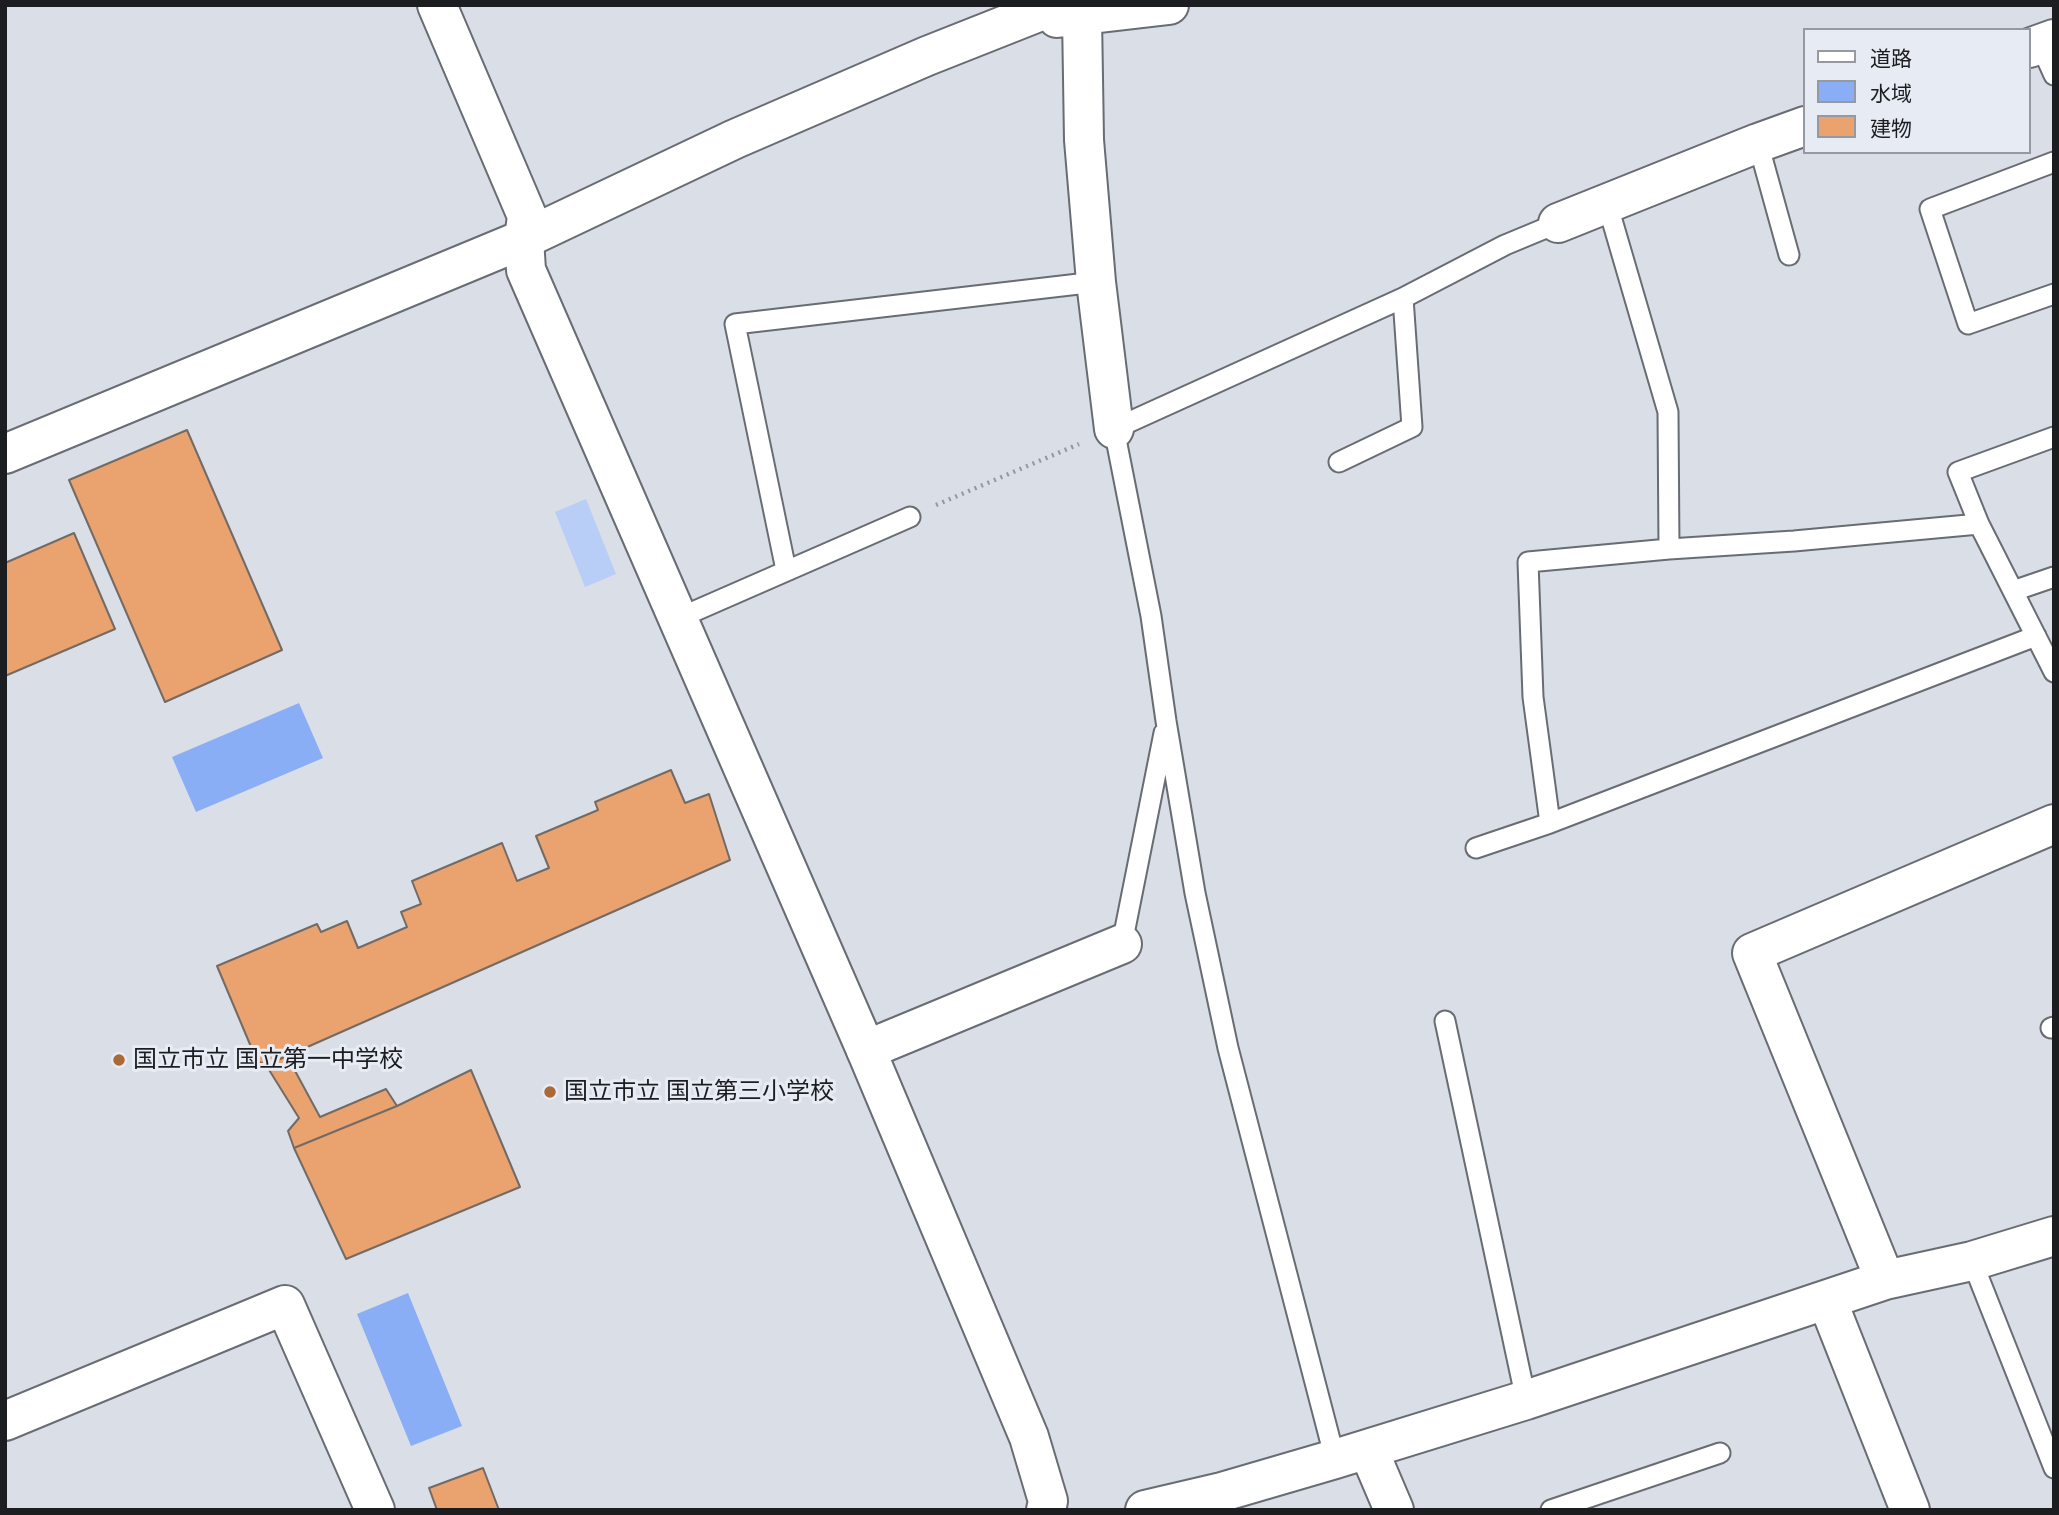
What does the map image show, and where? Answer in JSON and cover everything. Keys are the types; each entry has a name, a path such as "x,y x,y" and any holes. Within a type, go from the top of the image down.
{"street":[{"path":"437,5 527,216 524,239 526,270 866,1050 1029,1437 1048,1501 1046,1510"},
{"path":"5,454 524,239 735,139 927,56 1012,14 1169,5"},
{"path":"1069,10 1096,282 1114,429"},
{"path":"1558,223 1804,126"},
{"path":"1885,1280 1752,953 2054,824"},
{"path":"866,1050 1122,944"},
{"path":"1145,1510 1225,1501 1351,1454 1526,1400 1885,1280 1972,1261 2054,1236"},
{"path":"1827,1300 1910,1510"},
{"path":"5,1421 285,1305 375,1510"},
{"path":"1351,1454 1394,1510"}],"lane":[{"path":"1758,143 1789,255"},
{"path":"2054,162 1930,209 1968,324 2054,293"},
{"path":"1607,203 1668,412 1669,549"},
{"path":"1351,1454 1228,1048 1195,893 1151,616 1114,429 1403,298 1505,245 1558,223"},
{"path":"786,570 735,324 1096,282"},
{"path":"1339,462 1412,427 1403,298"},
{"path":"2054,437 1958,472 1979,524 2054,672"},
{"path":"679,618 910,517"},
{"path":"1550,823 1533,697 1528,562 1979,524"},
{"path":"2013,591 2054,577"},
{"path":"1476,848 1550,823 2036,636"},
{"path":"1122,944 1166,721"},
{"path":"1445,1021 1526,1400"},
{"path":"1972,1261 2054,1468"},
{"path":"1551,1510 1720,1453"}],"path":[{"path":"910,517 1114,429"}],"shaded area":[{"path":"586,499 616,574 585,587 555,512"}],"water":[{"path":"299,703 323,758 196,812 172,757"},
{"path":"408,1293 462,1426 411,1446 357,1314"}],"building":[{"path":"187,430 282,650 165,702 69,480"},
{"path":"74,533 115,629 5,676 5,563"},
{"path":"671,770 685,803 709,794 730,860 266,1065 257,1061 217,966 317,924 321,932 347,921 358,948 407,927 401,912 421,904 412,881 502,843 517,881 549,868 536,836 598,810 595,802"},
{"path":"287,1056 320,1117 386,1089 397,1106 294,1148 288,1131 299,1118 266,1065"},
{"path":"471,1070 520,1187 346,1259 294,1148 397,1106"},
{"path":"483,1468 499,1510 437,1510 429,1488"}],"place":[{"name":"国立市立 国立第一中学校","path":"119,1060"},
{"name":"国立市立 国立第三小学校","path":"550,1092"}]}
